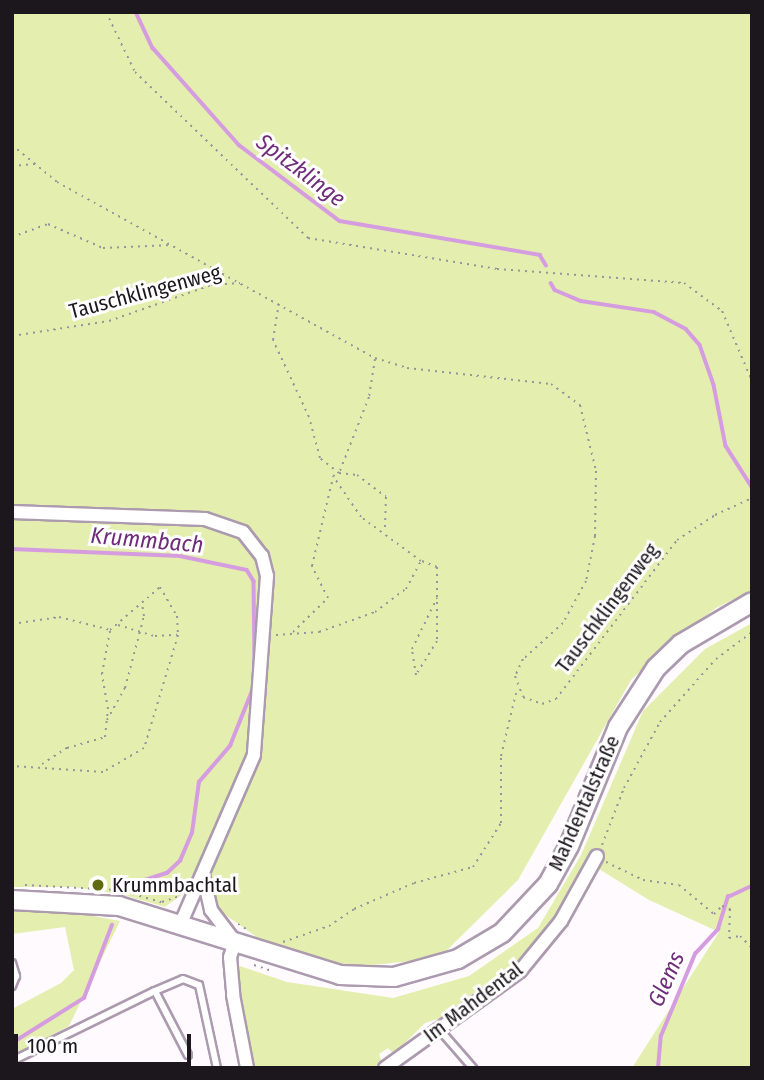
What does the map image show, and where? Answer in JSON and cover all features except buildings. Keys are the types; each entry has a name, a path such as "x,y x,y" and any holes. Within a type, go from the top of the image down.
{"main road":[{"name":"Mahdentalstraße","path":"12,900 110,904 181,923 274,957 340,975 394,977 458,959 502,933 533,903 559,865 618,727 642,686 681,644 752,602"}],"street":[{"path":"12,512 131,514 226,522 243,532 261,556 267,576 254,755 181,923"},
{"name":"Im Mahdental","path":"385,1068 520,971 561,921 597,856"},
{"path":"203,874 206,898 216,917 235,942 230,957 234,1008 247,1068"}],"lane":[{"path":"12,963 16,976 12,986"},
{"path":"12,1061 183,979 200,985 217,1068"},
{"path":"156,991 188,1055"},
{"path":"439,1029 473,1068"}],"path":[{"path":"106,12 135,72 308,238 497,269 684,284 722,311 752,380"},
{"path":"12,145 57,182 242,283"},
{"path":"12,166 35,164"},
{"path":"12,237 48,225 103,248 172,246"},
{"name":"Tauschklingenweg","path":"12,336 109,321 211,285 242,283 375,358 407,368 551,384 580,405 596,471 595,536 586,581 563,623 523,659 515,676 517,689 534,702 556,699 677,540 715,514 752,498"},
{"path":"279,302 273,340 309,417 320,458 338,473 357,475 386,497 384,530"},
{"path":"291,634 328,598 312,566 333,476 338,473 369,397 375,358"},
{"path":"333,476 361,517 384,530 421,561 437,567 437,598 436,641 416,675 412,649 437,598"},
{"path":"264,634 319,632 375,612 406,589 421,561"},
{"path":"12,766 40,765 103,772 144,748 178,635 177,616 160,587 110,630 102,674 107,721 105,737 67,748 40,765"},
{"path":"107,721 125,688 139,632 142,603"},
{"path":"12,624 59,617 110,630"},
{"path":"117,625 139,632 178,635"},
{"path":"752,632 716,659 660,722 624,788 597,856 643,880 678,885 714,914 722,906 730,909 729,938 740,936 752,948"},
{"path":"274,957 278,943 329,926 354,909 414,883 473,867 500,823 501,756 517,689"},
{"path":"23,885 102,888"},
{"path":"216,917 222,913 257,934"}],"green space":[{"path":"12,12 752,12 752,590 716,608 671,642 631,680 518,880 439,958 345,968 268,945 210,904 183,894 165,907 124,895 74,887 12,887"},
{"path":"752,623 752,1068 632,1068 719,932 649,900 599,869 556,939 514,980 468,1009 425,1023 394,1054 388,1048 379,1054 384,1068 255,1068 241,1031 237,965 287,982 393,998 469,976 538,928 581,855 643,711 705,649"},
{"path":"12,909 56,909 120,921 69,1026 12,1056 12,1009 61,983 74,970 65,927 12,934"}],"waterway":[{"name":"Spitzklinge","path":"136,12 153,48 239,145 340,221 540,255 546,265"},
{"name":"Spitzklinge","path":"551,283 555,290 581,301 654,312 686,329 700,345 714,385 726,446 752,487"},
{"name":"Krummbach","path":"12,549 180,556 247,570 254,581 255,669"},
{"name":"Krummbach","path":"134,889 145,880 167,873 180,861 192,833 199,782 230,746 254,686"},
{"name":"Glems","path":"658,1068 661,1036 695,954 718,929 728,897 752,886"},
{"name":"Krummbach","path":"12,1043 84,998 112,925"}],"place":[{"name":"Krummbachtal","path":"98,885"}]}
